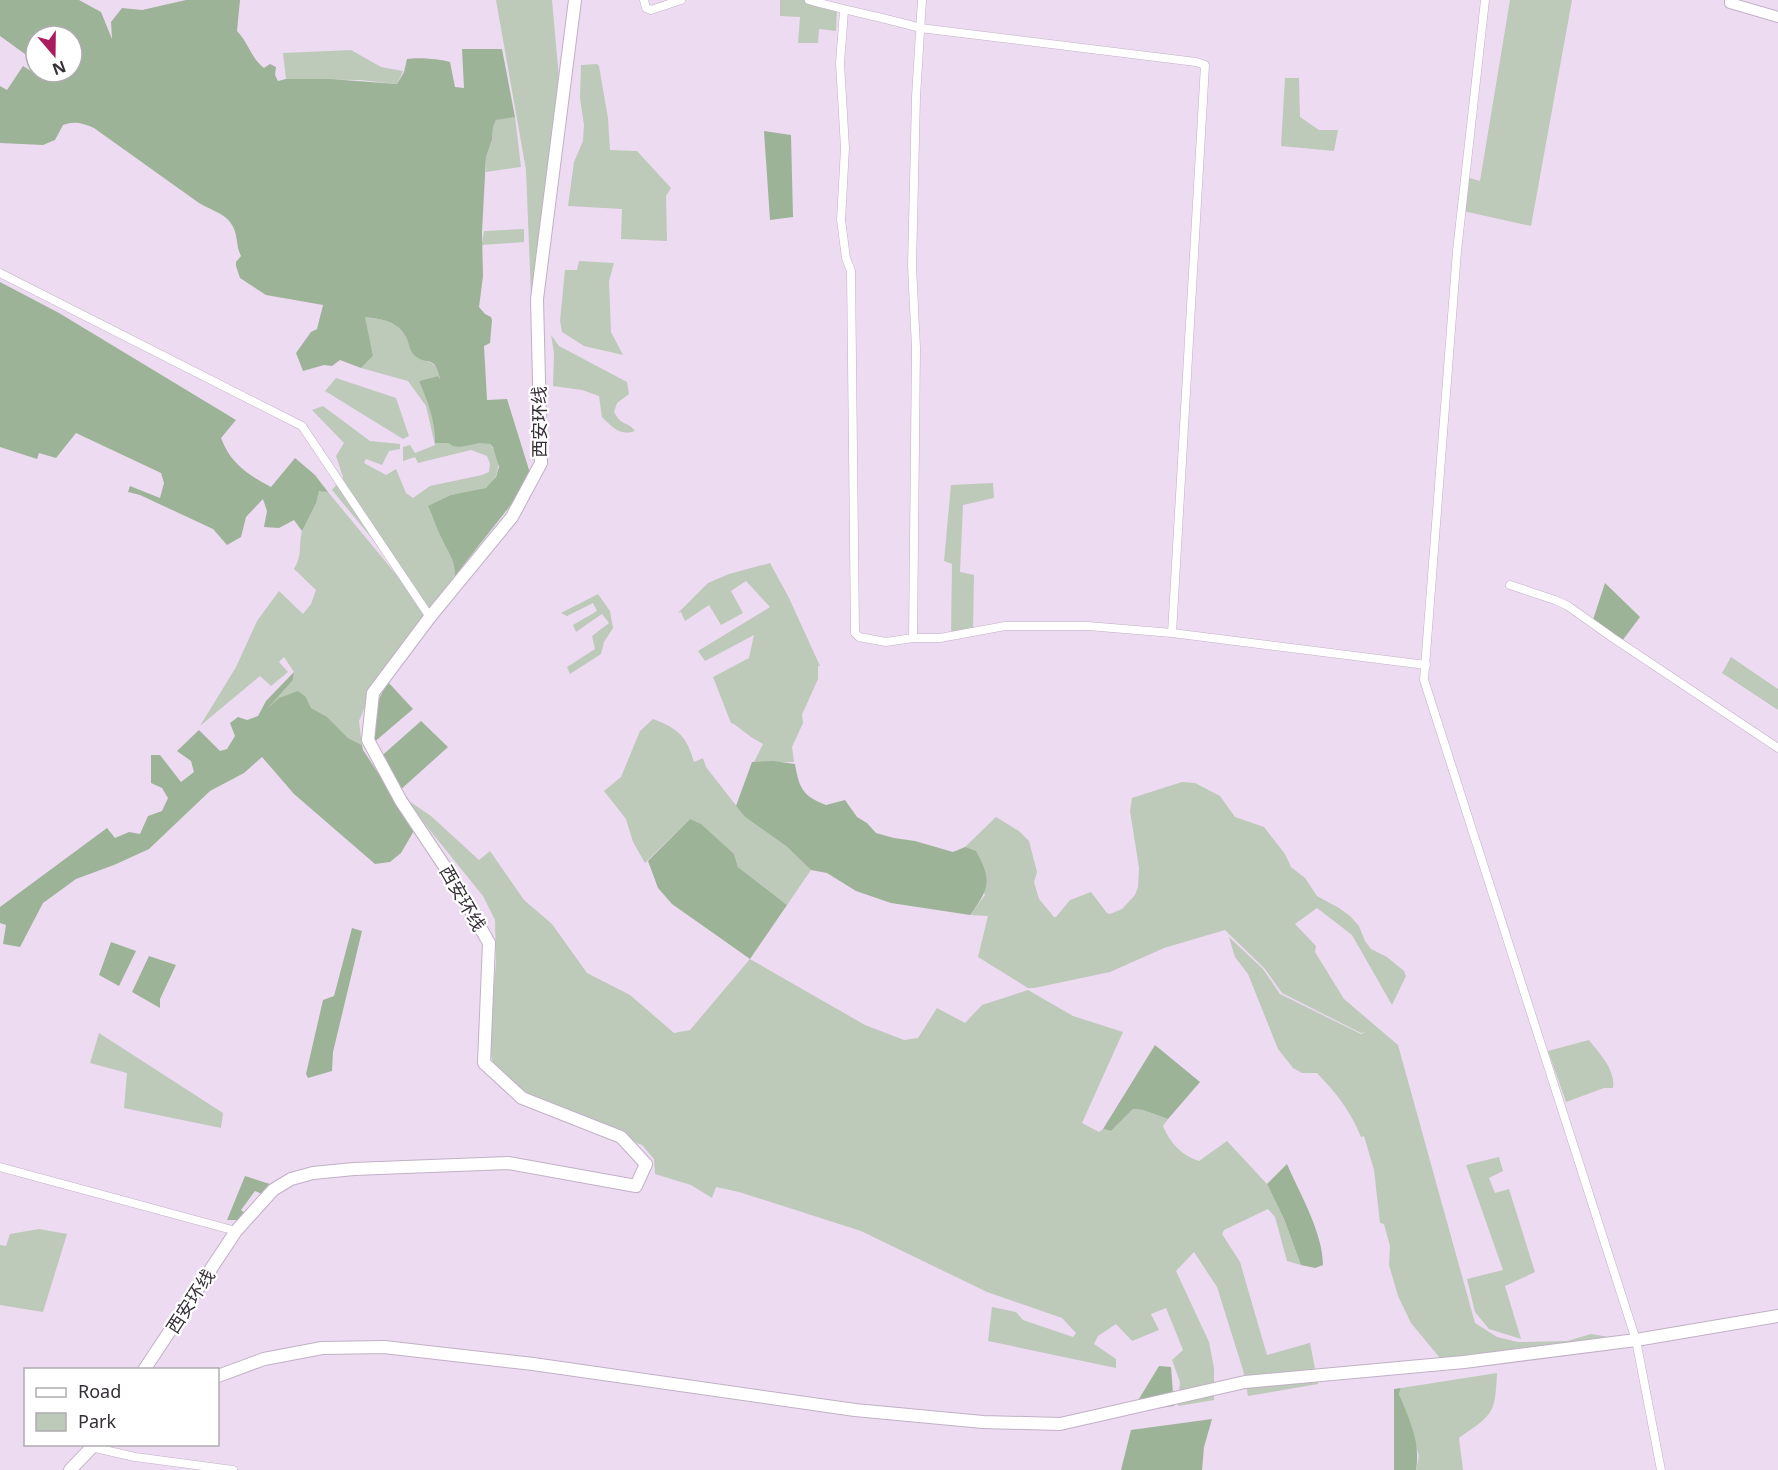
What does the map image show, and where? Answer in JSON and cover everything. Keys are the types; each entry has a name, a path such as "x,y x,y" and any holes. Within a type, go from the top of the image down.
{"main road":[{"name":"西安环线","path":"145,1368 236,1231 273,1190 291,1179 313,1173 354,1169 508,1163 636,1186 646,1164 621,1137 522,1098 484,1063 489,943 453,879 401,801 368,740 373,693 430,617 512,517 541,463 537,299 575,0"},
{"path":"219,1376 264,1359 322,1348 384,1347 533,1364 855,1410 983,1422 1060,1424 1245,1382 1464,1362 1636,1340 1778,1316"},
{"path":"156,1353 157,1368"},
{"path":"70,1470 91,1446"}],"street":[{"path":"644,0 646,8 651,10 681,0"},
{"path":"809,0 844,11 886,18 920,28 1206,65 1172,633"},
{"path":"913,638 916,348 912,266 916,97 922,0"},
{"path":"1485,0 1457,251 1424,680 1636,1340 1660,1470"},
{"path":"1730,0 1730,3 1778,17"},
{"path":"844,11 840,63 846,148 841,220 846,258 851,271 855,633 859,638 885,642 913,638 940,638 1005,626 1088,626 1172,633 1426,665"},
{"path":"0,273 302,426 430,617"},
{"path":"1510,585 1568,606 1778,748"},
{"path":"0,1167 236,1231"},
{"path":"96,1446 135,1457 232,1470"}],"green space":[{"path":"0,0 79,0 101,12 112,39 111,22 122,8 142,10 186,0 240,0 237,31 264,68 270,64 276,67 275,75 278,81 330,79 397,84 404,72 407,59 423,58 450,62 455,87 464,88 462,49 502,49 515,117 496,120 486,157 482,232 483,276 479,307 492,320 490,343 484,346 487,400 507,399 530,473 517,497 454,577 453,561 428,506 451,495 486,488 496,477 499,467 490,444 480,443 460,447 448,443 435,443 430,411 419,381 438,376 440,379 433,363 414,355 403,332 394,324 365,317 373,356 361,368 340,360 332,366 324,365 303,371 296,353 311,332 317,329 323,305 266,295 240,278 236,262 241,256 236,235 233,226 224,216 199,203 94,128 86,125 75,123 63,125 55,140 43,145 0,143 0,86 7,90 23,66 24,84 84,84 84,24 24,24 24,53 0,36"},
{"path":"496,0 552,0 560,90 533,345 526,170"},
{"path":"780,0 807,0 837,9 836,31 819,29 818,43 798,43 800,17 780,16"},
{"path":"1510,0 1572,0 1531,226 1463,211 1466,177 1480,181"},
{"path":"351,50 381,67 403,71 397,84 360,80 286,79 283,53"},
{"path":"597,64 608,118 610,150 637,151 671,188 666,196 667,241 621,239 622,209 568,206 574,162 583,141 584,125 580,98 581,65"},
{"path":"1285,78 1299,78 1300,117 1319,130 1338,130 1334,151 1281,146"},
{"path":"515,117 521,167 486,172 486,157 492,140 493,127 496,120"},
{"path":"764,131 791,135 793,217 770,220"},
{"path":"524,229 524,242 482,245 484,231"},
{"path":"579,261 614,263 609,281 611,332 623,355 584,346 562,332 560,321 565,270 577,270"},
{"path":"0,282 59,313 236,420 221,438 229,455 255,478 271,487 295,458 315,475 328,492 319,491 316,503 302,531 294,520 279,528 264,527 267,511 263,499 246,517 241,537 227,545 213,529 140,495 128,492 130,486 160,498 164,483 161,473 76,433 56,458 39,453 37,459 0,447"},
{"path":"364,317 388,321 398,327 406,337 412,352 418,358 432,363 438,371 440,378 438,376 419,381 431,411 435,443 448,443 460,447 480,442 490,444 497,455 497,474 490,485 484,489 451,495 442,539 453,561 453,576 450,584 431,610 332,490 343,477 336,456 344,443 312,410 323,406 370,441 400,444 400,449 389,451 382,465 366,459 364,463 386,475 396,469 406,493 413,498 430,486 489,472 490,464 487,456 471,450 418,463 415,457 403,461 403,447 410,445 415,453 435,445 426,406 408,381 361,368 373,356"},
{"path":"551,335 559,346 627,382 629,394 617,403 614,412 620,420 635,431 621,432 613,428 602,417 599,396 582,390 553,386 554,353"},
{"path":"336,378 396,398 409,436 403,439 325,391"},
{"path":"993,483 994,498 963,505 960,572 974,575 973,632 951,637 952,564 944,561 951,485"},
{"path":"319,490 328,492 428,613 374,685 359,721 362,745 348,738 327,718 311,708 306,697 266,711 293,680 294,672 284,657 279,662 288,672 271,686 260,676 200,726 236,667 257,621 279,591 303,614 311,604 316,590 294,569 299,555 303,526"},
{"path":"770,563 789,598 820,666 818,666 818,679 802,714 803,723 792,747 794,762 754,762 763,744 731,723 713,677 749,658 754,635 705,661 698,651 770,607 746,581 731,591 743,613 721,625 709,605 685,621 681,612 678,613 708,583 729,574"},
{"path":"1605,583 1640,617 1619,645 1592,623"},
{"path":"598,594 610,611 613,628 604,642 601,654 570,674 567,667 595,649 592,636 609,623 602,614 576,632 573,625 597,611 593,603 567,616 561,613"},
{"path":"1731,657 1778,689 1778,710 1722,673"},
{"path":"294,672 293,680 267,709 279,698 298,691 306,697 311,708 327,717 348,738 362,745 363,750 415,829 401,853 390,862 375,864 294,794 262,757 244,773 210,791 149,849 76,879 43,903 20,947 3,944 6,925 0,923 0,907 107,828 115,838 129,832 140,834 148,816 162,811 168,798 162,788 151,783 151,755 160,755 181,782 194,772 191,761 177,751 199,730 220,751 227,749 235,736 230,723 238,717 247,720 258,716 266,701"},
{"path":"388,682 413,709 372,744 374,708"},
{"path":"653,719 680,734 694,762 703,758 706,767 745,817 786,846 811,870 787,905 738,867 734,854 690,819 645,863 633,842 626,819 604,791 621,777 640,731"},
{"path":"421,721 448,747 398,792 377,760"},
{"path":"773,761 795,764 800,785 807,794 826,805 845,800 857,817 867,823 876,833 953,852 965,847 976,851 985,869 986,884 982,898 970,915 891,903 856,891 827,873 811,870 786,846 745,817 736,806 752,762"},
{"path":"1182,782 1195,783 1220,796 1235,817 1264,827 1285,854 1291,867 1305,878 1317,896 1350,916 1359,926 1371,949 1387,957 1404,971 1406,976 1392,1005 1352,935 1317,908 1295,924 1316,946 1315,952 1344,999 1398,1045 1475,1323 1497,1337 1518,1342 1567,1341 1591,1334 1609,1337 1444,1363 1411,1323 1398,1296 1389,1265 1390,1246 1384,1224 1380,1223 1374,1170 1364,1136 1361,1137 1342,1103 1317,1073 1302,1073 1293,1068 1278,1049 1248,974 1235,957 1229,937 1263,969 1280,994 1361,1034 1365,1032 1361,1033 1282,993 1265,969 1225,930 1164,948 1110,972 1034,988 1028,988 978,957 988,916 970,915 985,895 965,847 996,817 1019,831 1029,841 1037,872 1034,882 1039,899 1054,917 1070,900 1091,892 1110,914 1122,909 1135,895 1138,887 1139,868 1130,811 1132,798"},
{"path":"403,797 431,816 479,860 490,851 524,900 552,924 587,973 630,995 674,1033 690,1030 750,959 865,1025 904,1040 918,1038 937,1008 965,1023 982,1005 1028,990 1073,1016 1123,1032 1082,1123 1099,1132 1103,1129 1111,1131 1133,1109 1143,1110 1168,1119 1163,1126 1166,1132 1177,1148 1187,1156 1199,1161 1227,1141 1267,1184 1284,1219 1301,1265 1287,1261 1275,1217 1268,1209 1224,1230 1222,1234 1240,1262 1267,1355 1313,1342 1310,1343 1318,1384 1248,1396 1243,1370 1217,1287 1194,1252 1176,1271 1209,1342 1214,1368 1214,1400 1178,1406 1180,1382 1172,1360 1183,1350 1166,1308 1151,1314 1159,1330 1132,1341 1116,1324 1098,1336 1094,1344 1116,1359 1116,1368 988,1341 992,1307 1016,1312 1023,1320 1073,1337 1076,1333 1062,1318 987,1292 861,1231 739,1192 716,1187 712,1198 691,1185 655,1174 654,1159 642,1145 564,1113 506,1081 494,1066 488,1046 496,963 495,920 483,896"},
{"path":"690,819 701,824 734,854 738,867 787,905 750,959 672,904 658,888 648,861"},
{"path":"352,928 362,931 333,1052 332,1071 308,1078 306,1074 323,1000 334,996"},
{"path":"111,942 136,951 119,986 99,975"},
{"path":"149,956 176,965 160,999 160,1008 132,992"},
{"path":"99,1033 223,1113 221,1128 124,1108 127,1073 90,1063"},
{"path":"1589,1040 1609,1068 1613,1088 1604,1088 1566,1102 1548,1051"},
{"path":"1155,1045 1200,1082 1168,1119 1133,1109 1111,1131 1103,1129"},
{"path":"1499,1157 1503,1171 1489,1178 1495,1193 1509,1189 1535,1272 1505,1286 1521,1339 1489,1329 1475,1312 1467,1279 1503,1270 1466,1165"},
{"path":"1287,1164 1319,1240 1323,1265 1315,1268 1301,1265 1284,1219 1267,1184"},
{"path":"245,1176 273,1185 264,1195 255,1191 241,1210 247,1215 242,1220 227,1220"},
{"path":"39,1229 67,1234 43,1312 0,1305 0,1245 6,1246 10,1234"},
{"path":"1159,1366 1171,1367 1174,1406 1131,1412"},
{"path":"1497,1373 1495,1398 1490,1412 1479,1424 1459,1438 1463,1470 1416,1470 1419,1456 1399,1394 1401,1388"},
{"path":"1401,1388 1399,1394 1410,1422 1417,1450 1416,1470 1394,1470 1394,1389"},
{"path":"1212,1419 1204,1447 1202,1470 1121,1470 1131,1430"}]}
